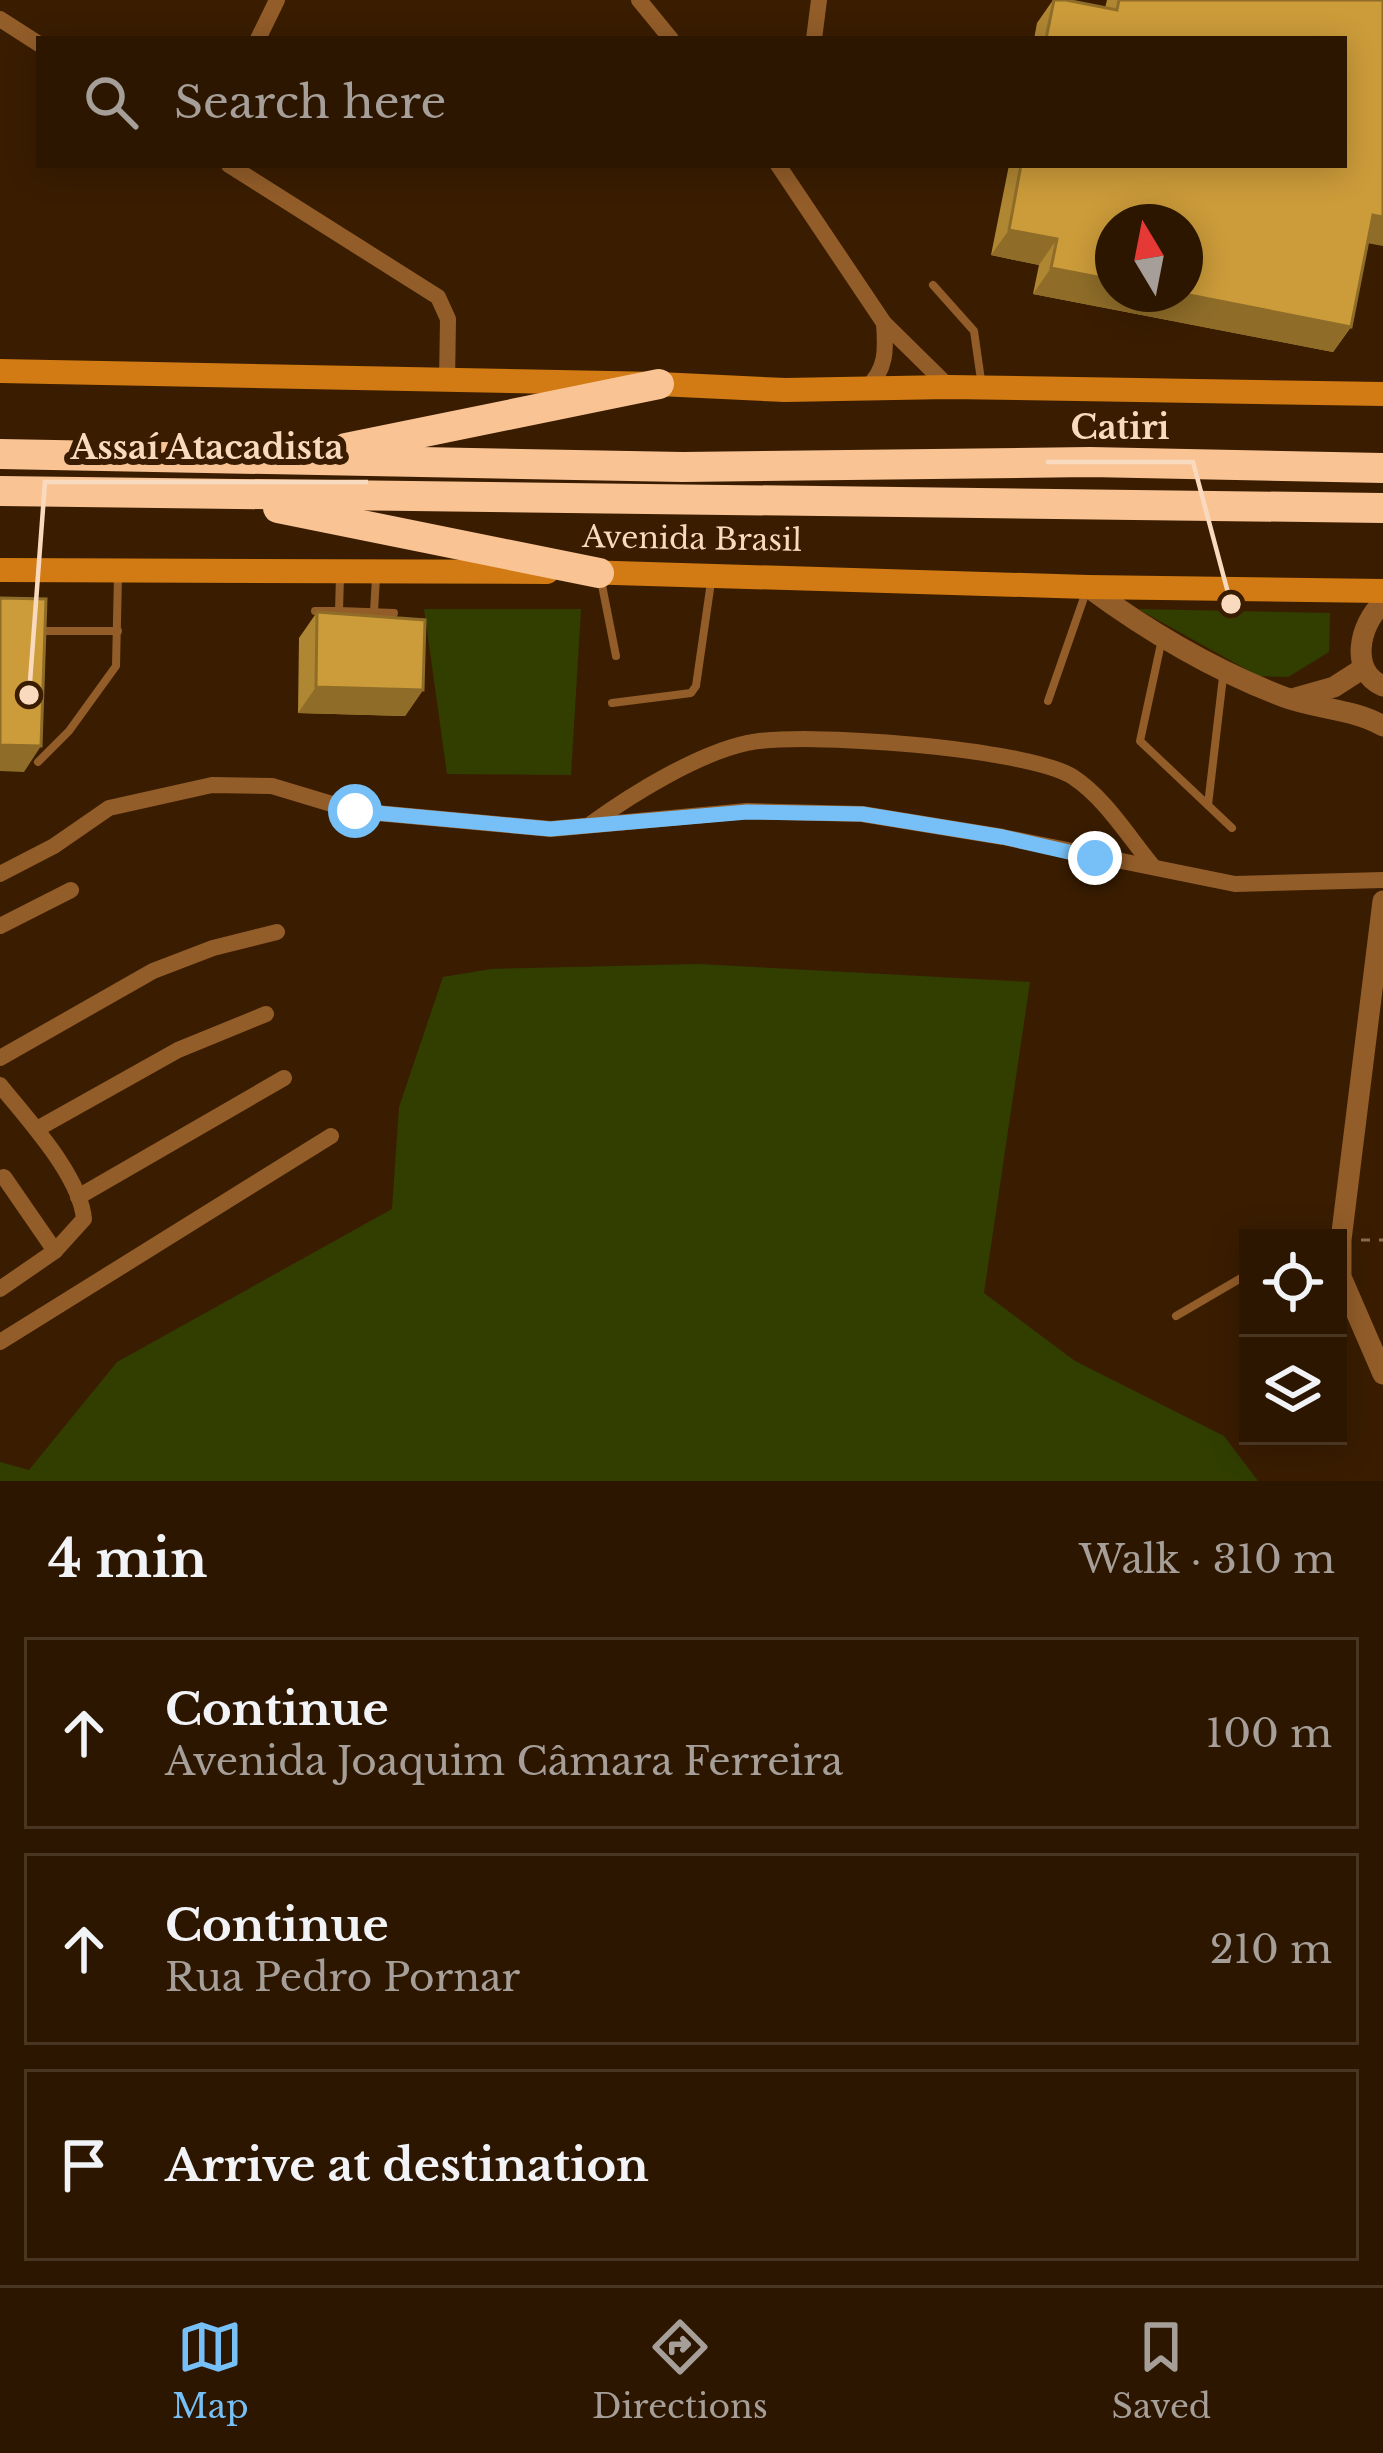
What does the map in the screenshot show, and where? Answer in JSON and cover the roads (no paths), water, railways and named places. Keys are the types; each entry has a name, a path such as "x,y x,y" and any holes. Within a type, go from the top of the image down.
{"highway":[{"path":"287,460 659,384"},
{"path":"0,454 683,466 1090,462 1383,468"},
{"name":"Avenida Brasil","path":"0,491 1383,508"},
{"path":"208,494 599,573"}],"main road":[{"path":"0,371 785,390 949,387 1383,394"},
{"name":"Avenida Brasil","path":"0,570 118,573 340,568 1383,591"}],"street":[{"path":"259,36 277,0"},
{"path":"639,0 669,36"},
{"path":"814,36 818,0"},
{"path":"0,19 36,42"},
{"path":"235,168 438,297 448,319 447,382"},
{"path":"780,168 884,323 949,387"},
{"path":"866,388 884,363 884,323"},
{"path":"1088,587 1162,638 1224,672 1288,699 1383,726"},
{"path":"1383,603 1368,622 1362,643 1362,669 1372,682 1383,686"},
{"path":"1288,699 1334,687 1362,669"},
{"path":"591,823 624,800 741,744 771,739 948,748 1027,760 1069,774 1092,793 1152,866"},
{"path":"0,874 54,847 109,808 212,785 272,786 355,811 550,829 747,812 862,814 1234,884 1383,880"},
{"path":"0,926 71,890"},
{"path":"1342,1229 1383,901"},
{"path":"0,1058 153,971 213,948 277,932"},
{"path":"37,1129 178,1050 266,1014"},
{"path":"78,1197 284,1078"},
{"path":"0,1085 37,1129 84,1211 82,1226 56,1251 0,1289"},
{"path":"0,1342 331,1136"},
{"path":"4,1177 56,1251"},
{"path":"1347,1296 1383,1374"}],"lane":[{"path":"933,285 974,331 981,388"},
{"path":"339,611 340,568"},
{"path":"374,612 376,569"},
{"path":"38,762 116,666 118,573"},
{"path":"599,573 616,656"},
{"path":"613,703 691,693 696,686 711,574"},
{"path":"1048,701 1088,587"},
{"path":"315,611 394,613"},
{"path":"45,632 118,631"},
{"path":"1162,638 1140,741 1232,828"},
{"path":"1208,807 1224,672"},
{"path":"1176,1316 1239,1279"}],"place":[{"name":"Catiri","path":"1231,604"},
{"name":"Assaí Atacadista","path":"29,695"}]}
